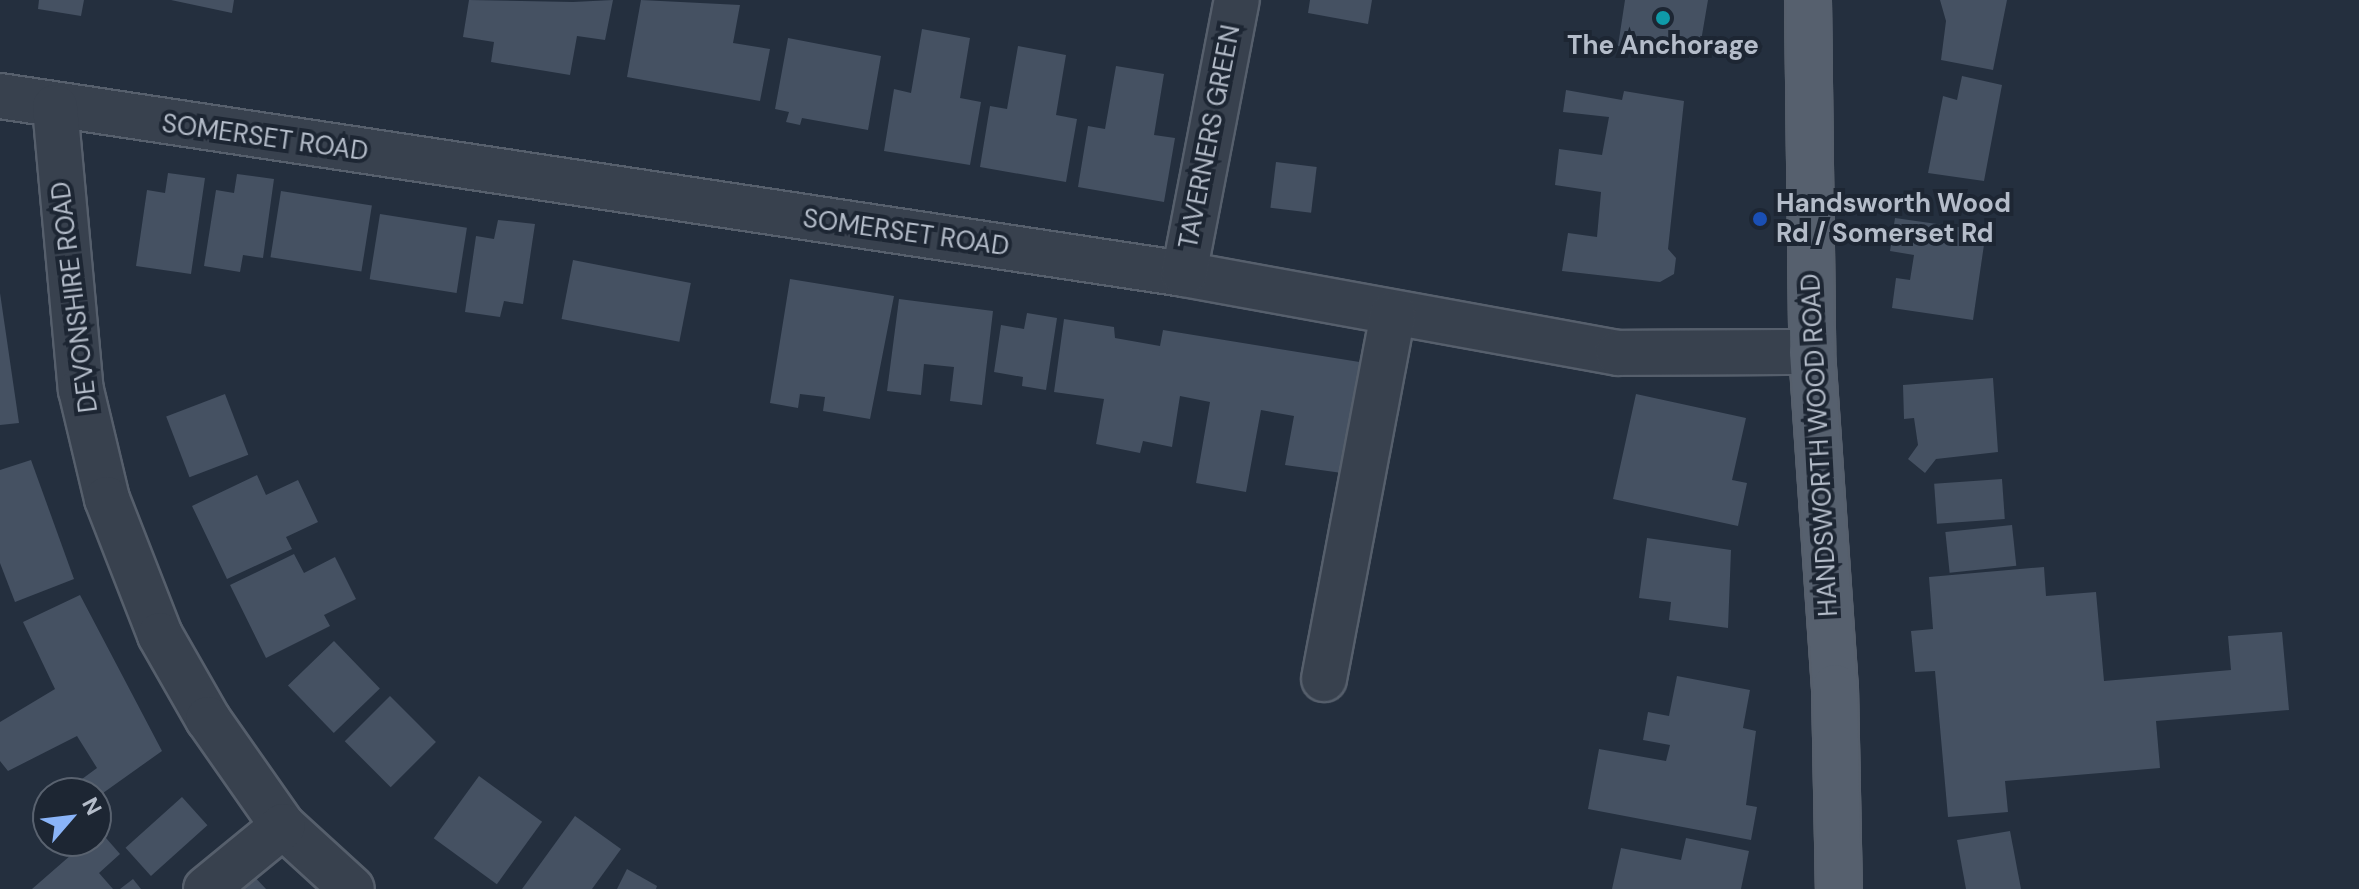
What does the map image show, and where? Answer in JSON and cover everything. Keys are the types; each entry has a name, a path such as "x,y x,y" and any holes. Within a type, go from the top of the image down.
{"main road":[{"name":"HANDSWORTH WOOD ROAD","path":"1808,0 1812,352 1835,687 1839,889"}],"street":[{"name":"TAVERNERS GREEN","path":"1184,274 1237,0"},
{"name":"SOMERSET ROAD","path":"0,96 55,107 1184,274 1618,353 1812,352"},
{"name":"DEVONSHIRE ROAD","path":"55,107 81,390 107,499 160,635 208,719 283,826 352,889"},
{"path":"1324,679 1393,313"},
{"path":"206,889 283,826"}],"building":[{"path":"39,0 84,0 81,16 38,9"},
{"path":"171,0 234,0 232,13"},
{"path":"469,0 613,0 605,40 577,36 570,75 491,62 494,42 463,37"},
{"path":"641,0 740,5 733,43 770,49 760,101 627,77"},
{"path":"1310,0 1372,0 1368,24 1308,13"},
{"name":"The Anchorage","path":"1625,0 1708,0 1701,41 1677,37 1674,56 1618,46"},
{"path":"1940,0 2007,0 1993,70 1941,60 1946,21"},
{"path":"922,29 970,38 960,98 981,102 970,165 884,151 894,89 911,93"},
{"path":"788,38 881,56 868,130 802,118 800,125 786,122 789,112 775,109"},
{"path":"1018,46 1066,55 1056,115 1077,119 1066,182 980,167 990,106 1007,109"},
{"path":"1116,66 1164,74 1154,135 1175,138 1164,202 1078,187 1088,126 1105,129"},
{"path":"1962,76 2002,85 1984,181 1928,173 1943,96 1957,100"},
{"path":"1566,90 1622,100 1624,91 1684,101 1668,249 1676,258 1674,274 1660,282 1562,271 1568,233 1597,237 1601,192 1555,185 1559,149 1602,155 1609,117 1563,112"},
{"path":"1276,162 1317,167 1311,213 1270,208"},
{"path":"168,173 205,178 191,274 136,266 147,190 165,193"},
{"path":"237,174 274,179 263,258 243,255 240,272 204,266 216,190 234,193"},
{"path":"281,191 372,205 361,272 271,257"},
{"path":"380,214 467,228 457,293 370,279"},
{"path":"1895,218 1986,231 1973,320 1892,308 1896,278 1910,280 1914,255 1890,251"},
{"path":"498,220 535,224 523,304 504,301 500,317 465,312 476,236 494,239"},
{"path":"573,260 691,283 679,342 562,319"},
{"path":"790,279 894,296 870,419 823,411 825,397 800,394 798,408 770,403"},
{"path":"0,293 19,423 0,425"},
{"path":"899,299 993,311 982,405 950,401 954,367 924,364 921,395 887,391"},
{"path":"1027,313 1057,318 1046,390 1022,386 1023,377 994,372 1001,325 1024,329"},
{"path":"1064,319 1114,327 1115,338 1160,346 1163,330 1378,365 1370,427 1349,424 1342,473 1285,465 1294,416 1261,410 1246,492 1196,483 1210,402 1180,396 1172,447 1143,441 1140,453 1096,444 1104,399 1054,392"},
{"path":"1993,378 1998,452 1936,459 1925,473 1908,459 1918,445 1914,418 1904,419 1903,385"},
{"path":"225,394 248,455 189,477 166,417"},
{"path":"1636,394 1746,418 1732,480 1747,483 1738,526 1613,499"},
{"path":"31,460 74,579 15,602 0,563 0,470"},
{"path":"257,475 266,495 298,480 318,522 286,537 292,549 227,579 192,506"},
{"path":"2002,479 2005,519 1937,524 1934,484"},
{"path":"2012,525 2016,566 1950,573 1945,532"},
{"path":"1647,538 1731,550 1728,628 1669,620 1671,602 1639,598"},
{"path":"294,554 304,573 335,557 356,599 324,615 330,626 266,658 230,585"},
{"path":"2044,567 2046,596 2096,592 2104,681 2231,670 2228,636 2282,632 2289,710 2156,721 2160,768 2005,781 2008,812 1948,817 1935,671 1915,672 1911,631 1933,629 1929,577"},
{"path":"80,595 162,751 112,787 112,777 85,777 97,768 77,736 8,771 0,761 0,722 55,689 23,622"},
{"path":"334,641 380,688 334,733 288,685"},
{"path":"1677,676 1750,690 1743,728 1756,731 1746,805 1757,807 1751,840 1588,809 1599,749 1666,761 1670,745 1643,740 1648,712 1669,716"},
{"path":"390,696 436,742 391,787 345,741"},
{"path":"479,776 542,822 497,884 434,838"},
{"path":"182,797 207,825 151,876 126,848"},
{"path":"575,816 621,849 592,889 522,889"},
{"path":"2010,831 2021,889 1966,889 1957,840"},
{"path":"1686,838 1749,851 1741,889 1612,889 1621,848 1681,860"},
{"path":"112,845 120,854 99,873 113,889 32,889 69,857 112,857"},
{"path":"627,869 657,886 656,889 617,889"},
{"path":"251,873 266,889 233,889"},
{"path":"133,879 141,889 120,889"}],"place":[{"name":"The Anchorage","path":"1663,18"},
{"name":"Handsworth Wood Rd / Somerset Rd","path":"1760,219"}]}
